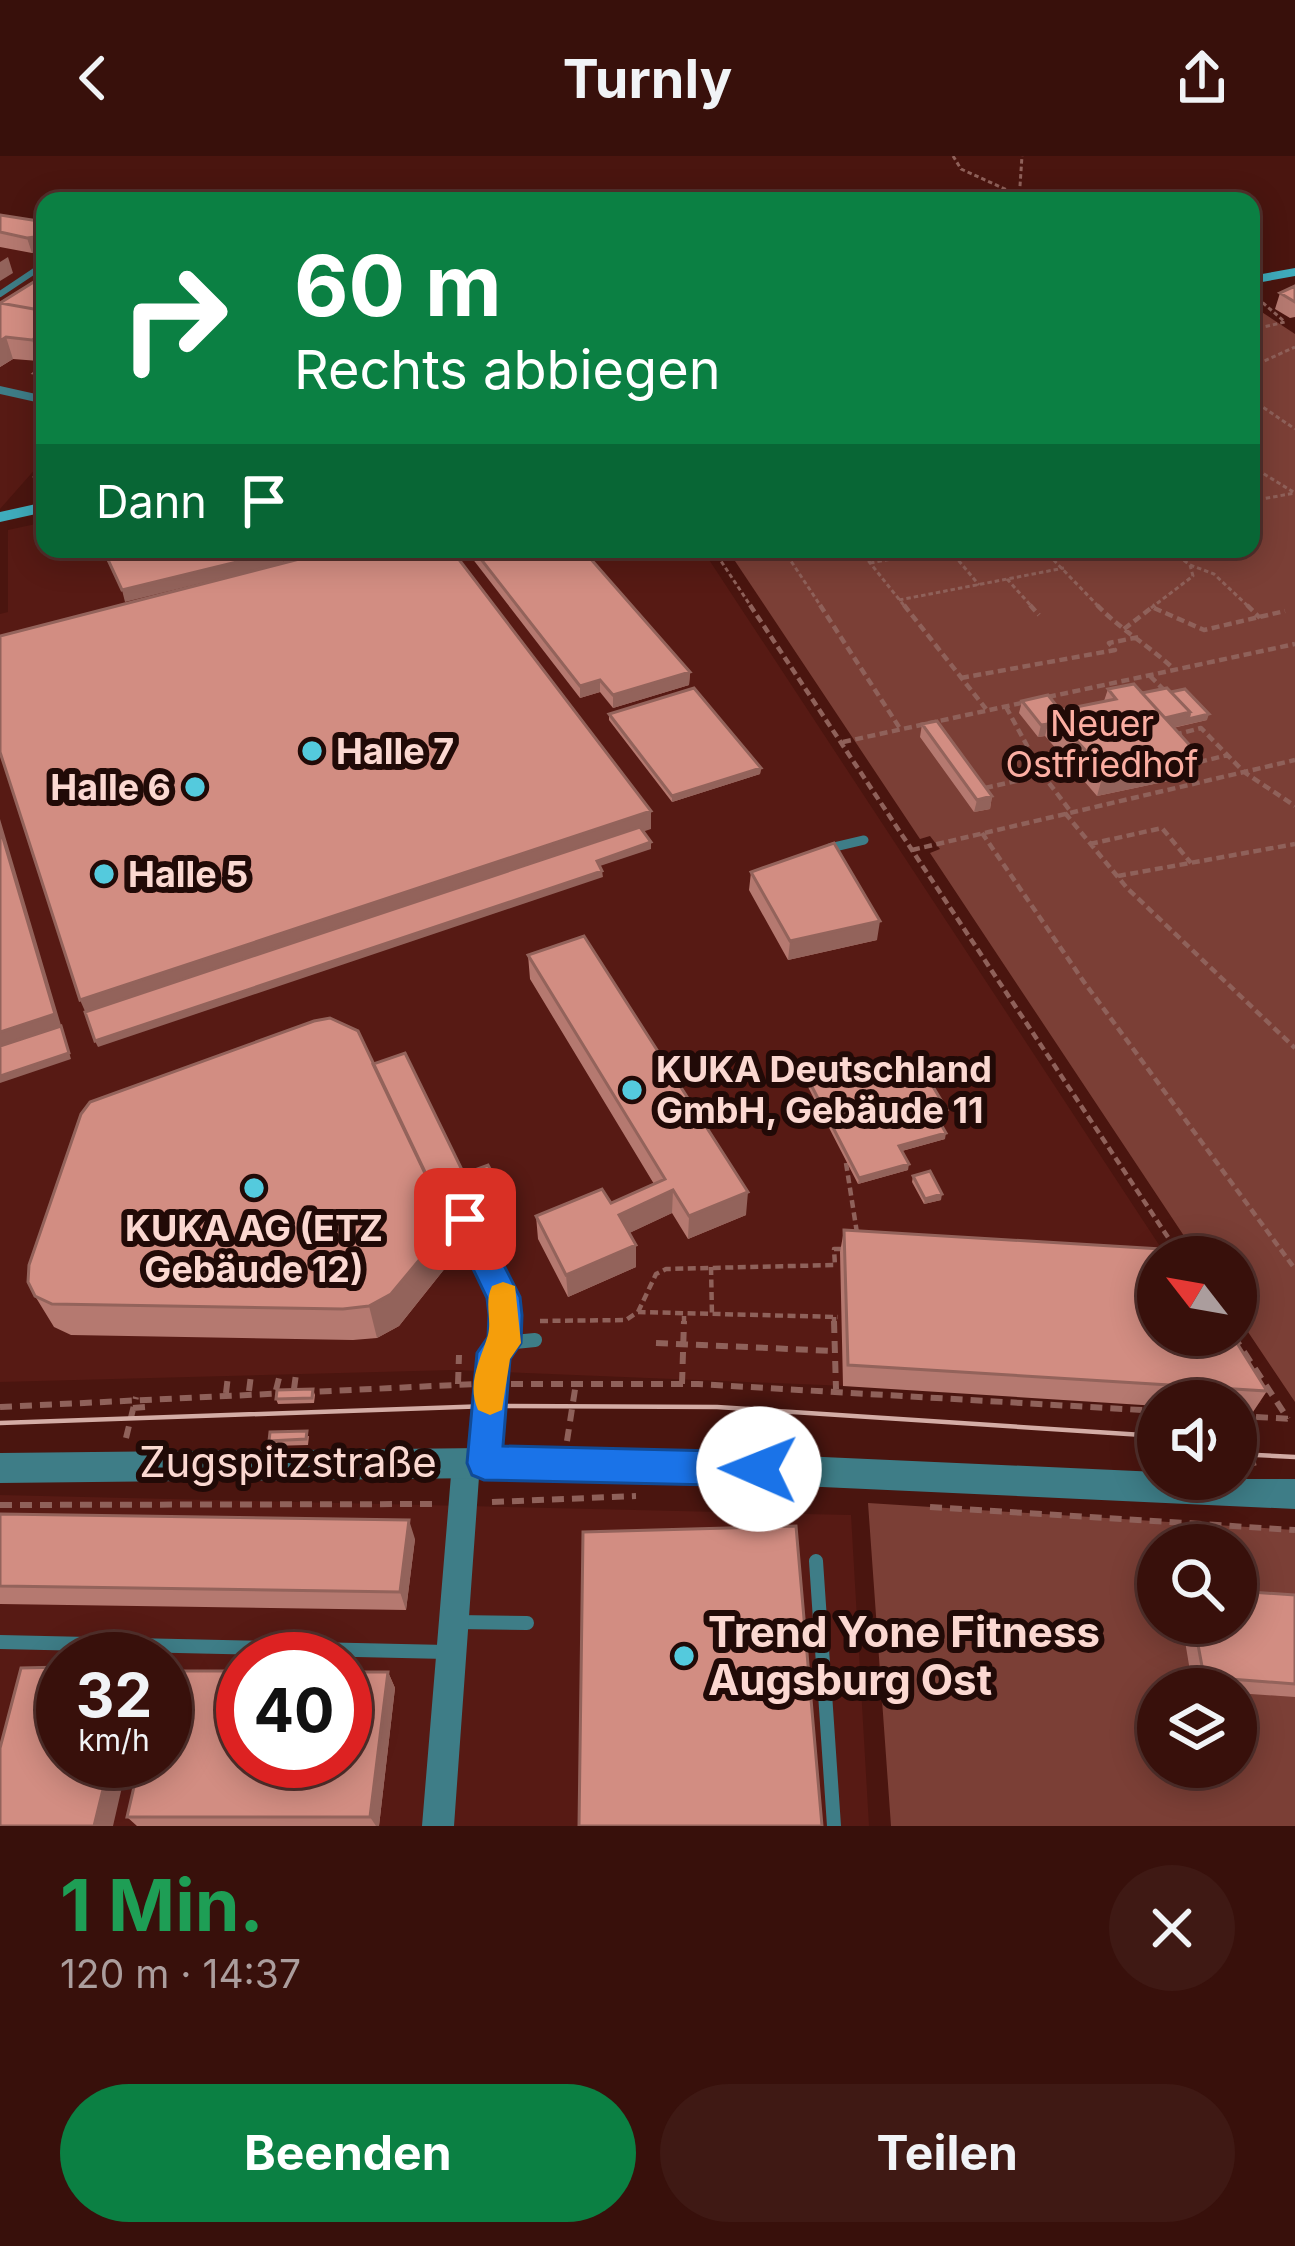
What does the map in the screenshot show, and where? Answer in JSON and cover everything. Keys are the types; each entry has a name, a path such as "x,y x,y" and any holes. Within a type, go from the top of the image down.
{"main road":[{"path":"1260,283 1295,272"},
{"path":"0,518 36,509"}],"street":[{"path":"0,390 36,398"},
{"path":"438,1826 462,1504 475,1463"},
{"name":"Zugspitzstraße","path":"0,1468 475,1463 759,1469 1295,1494"}],"lane":[{"path":"0,294 36,270"},
{"path":"830,848 863,840"},
{"path":"465,1219 503,1297 504,1343"},
{"path":"475,1463 494,1353 504,1343 536,1340"},
{"path":"816,1561 834,1826"},
{"path":"0,1642 452,1637 526,1623"}],"path":[{"path":"952,156 961,169 1006,192"},
{"path":"1019,192 1022,156"},
{"path":"1260,303 1285,322 1260,328"},
{"path":"1260,363 1295,347"},
{"path":"1260,405 1295,429"},
{"path":"1260,472 1295,493"},
{"path":"1260,499 1295,493"},
{"path":"718,558 1167,1236"},
{"path":"789,558 902,730"},
{"path":"866,558 988,711"},
{"path":"870,563 898,558"},
{"path":"955,558 980,585"},
{"path":"1053,558 1122,631 1139,637 1174,669"},
{"path":"1180,558 1214,574 1260,618"},
{"path":"1122,631 1190,581 1194,572 1190,565"},
{"path":"899,600 1064,568"},
{"path":"1007,579 1039,615"},
{"path":"1154,608 1212,638"},
{"path":"1204,630 1285,611"},
{"path":"962,678 1115,650 1109,643 1139,637"},
{"path":"1047,698 1295,644"},
{"path":"1150,676 1172,698"},
{"path":"841,742 1026,702"},
{"path":"1006,706 1043,775 1116,876 1294,1047"},
{"path":"1160,738 1201,728 1244,772 1295,806"},
{"path":"1185,766 1228,755"},
{"path":"912,850 1295,760"},
{"path":"974,772 986,789 1043,775"},
{"path":"1090,844 1162,828 1191,863"},
{"path":"982,833 1084,982 1295,1269"},
{"path":"1116,876 1295,844"},
{"path":"506,1321 626,1320 638,1312 656,1274 711,1267 835,1265 834,1249 859,1248 846,1163"},
{"path":"711,1267 712,1316"},
{"path":"638,1312 836,1317 836,1392"},
{"path":"682,1384 685,1315"},
{"path":"656,1343 835,1351"},
{"path":"458,1384 459,1354"},
{"path":"1248,1356 1292,1419"},
{"path":"276,1390 280,1374"},
{"path":"294,1389 296,1374"},
{"path":"248,1391 251,1375"},
{"path":"226,1393 228,1376"},
{"name":"Zugspitzstraße","path":"0,1407 294,1389 682,1384 1137,1410"},
{"path":"136,1397 125,1444 137,1444"},
{"path":"133,1408 145,1407"},
{"path":"1257,1417 1292,1419"},
{"name":"Zugspitzstraße","path":"0,1505 462,1504 651,1496"},
{"path":"915,1506 1295,1530"}],"shaded area":[{"path":"0,223 36,229 36,468 0,509"},
{"path":"36,524 36,558 708,558 1153,1236 1137,1236 1137,1356 1232,1356 1247,1380 1137,1380 1137,1398 454,1370 0,1382 0,614 8,612 8,530"},
{"path":"0,1495 851,1515 869,1826 0,1826"}],"green space":[{"name":"Neuer Ostfriedhof","path":"1260,311 1295,334 1295,1402 1257,1345 1257,1236 1184,1236 930,853 940,849 930,836 920,839 733,558 1260,558"},
{"path":"868,1503 1200,1524 1137,1524 1137,1644 1257,1644 1257,1528 1295,1530 1295,1826 891,1826"}],"building":[{"path":"0,215 36,221 36,237 0,232"},
{"path":"36,281 36,309 0,303"},
{"path":"1295,286 1295,302 1280,293"},
{"path":"0,303 36,309 36,338 0,341"},
{"path":"107,558 253,558 122,590"},
{"path":"303,558 458,558 651,811 80,1000 0,752 0,636"},
{"path":"480,558 590,558 690,672 613,695 600,680 580,686"},
{"path":"1134,684 1196,752 1104,771 1051,712 1116,699 1108,689"},
{"path":"694,688 761,768 672,796 609,714"},
{"path":"1167,688 1190,712 1165,718 1142,693"},
{"path":"1185,689 1209,714 1188,719 1190,712 1171,692"},
{"path":"1048,695 1060,710 1051,712 1048,724 1041,725 1022,701"},
{"path":"937,721 992,796 977,800 922,724"},
{"path":"640,827 651,842 597,861 602,871 95,1041 85,1012"},
{"path":"0,828 55,1014 0,1032"},
{"path":"834,843 880,921 790,941 751,872"},
{"name":"KUKA Deutschland GmbH, Gebäude 11","path":"584,936 748,1192 689,1216 673,1190 619,1215 636,1245 566,1275 536,1216 602,1189 611,1203 665,1179 528,955"},
{"name":"KUKA AG (ETZ Gebäude 12)","path":"330,1018 358,1031 444,1212 440,1235 391,1294 369,1306 343,1309 52,1304 35,1296 28,1282 29,1265 81,1114 90,1102"},
{"path":"61,1026 69,1053 0,1076 0,1046"},
{"path":"405,1053 464,1174 488,1165 500,1187 442,1209 373,1064"},
{"path":"855,1066 863,1080 908,1067 917,1083 929,1080 947,1110 935,1114 946,1133 899,1146 909,1164 859,1178 808,1079"},
{"path":"930,1171 942,1194 925,1199 913,1176"},
{"path":"844,1230 1137,1248 1137,1356 1245,1356 1267,1391 1257,1390 1257,1380 1137,1383 848,1365"},
{"path":"313,1389 312,1398 276,1399 277,1390"},
{"path":"307,1431 306,1439 269,1441 270,1432"},
{"path":"0,1514 409,1520 400,1592 0,1586"},
{"path":"796,1526 822,1826 579,1826 583,1532"},
{"path":"1257,1592 1295,1595 1295,1684 1257,1681 1257,1668 1202,1668 1198,1644 1257,1644"},
{"path":"21,1668 36,1668 36,1788 103,1788 94,1826 0,1826 0,1748"},
{"path":"192,1671 216,1671 216,1788 372,1788 372,1672 388,1672 370,1817 127,1817 134,1788 192,1788"}],"tram line":[{"path":"0,1423 489,1406 717,1407 1137,1435"},
{"path":"1257,1455 1295,1457"}],"slow traffic":[{"path":"490,1399 494,1353 504,1343 503,1297"}],"place":[{"name":"Halle 7","path":"312,751"},
{"name":"Halle 6","path":"195,787"},
{"name":"Halle 5","path":"104,874"},
{"name":"KUKA Deutschland GmbH, Gebäude 11","path":"632,1090"},
{"name":"KUKA AG (ETZ Gebäude 12)","path":"254,1188"},
{"name":"Trend Yone Fitness Augsburg Ost","path":"684,1656"}],"route":[{"path":"465,1219 503,1297 506,1315 504,1343 494,1353 484,1463 759,1469"}]}
